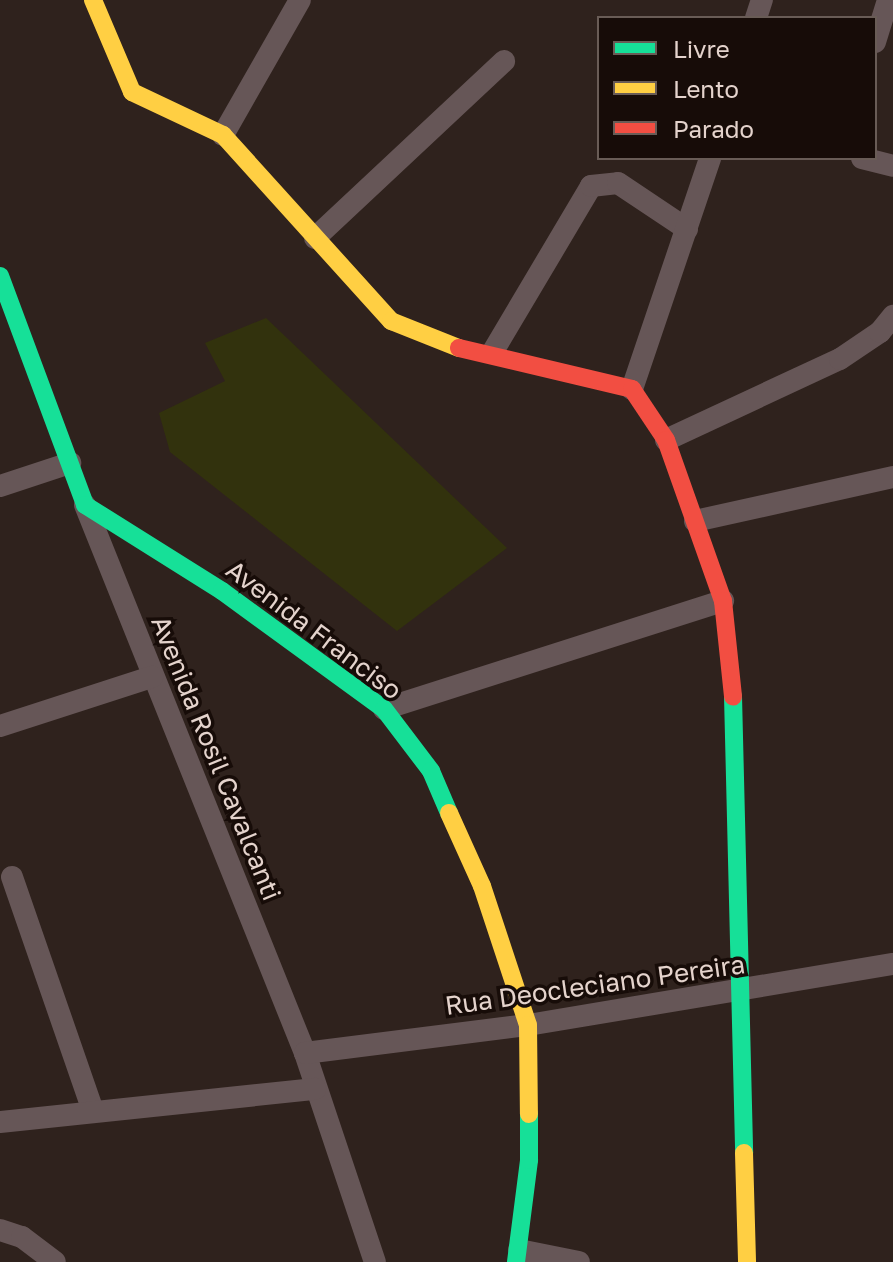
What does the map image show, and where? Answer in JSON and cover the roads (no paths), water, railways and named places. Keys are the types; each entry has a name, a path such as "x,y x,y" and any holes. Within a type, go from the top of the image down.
{"street":[{"path":"93,0 124,83 132,92 223,135 372,302 411,334 632,389 666,440 723,601 736,688 747,1262"},
{"path":"223,135 300,0"},
{"path":"877,35 888,0"},
{"path":"315,238 504,61"},
{"path":"632,389 709,160"},
{"path":"870,160 893,166"},
{"path":"492,353 586,190 598,183 618,183 687,229"},
{"name":"Avenida Rosil Cavalcanti","path":"0,276 152,677 305,1053 375,1262"},
{"path":"666,440 840,359 871,339 893,316"},
{"path":"0,486 70,463"},
{"path":"695,521 893,477"},
{"name":"Avenida Franciso","path":"85,505 222,591 384,709 431,771 465,844 528,1025 529,1160 518,1256"},
{"path":"384,709 723,601"},
{"path":"0,726 152,677"},
{"path":"12,877 93,1111"},
{"name":"Rua Deocleciano Pereira","path":"305,1053 528,1025 744,992 893,964"},
{"path":"0,1122 315,1089"},
{"path":"0,1230 22,1237 55,1262"},
{"path":"518,1256 579,1262"}]}
